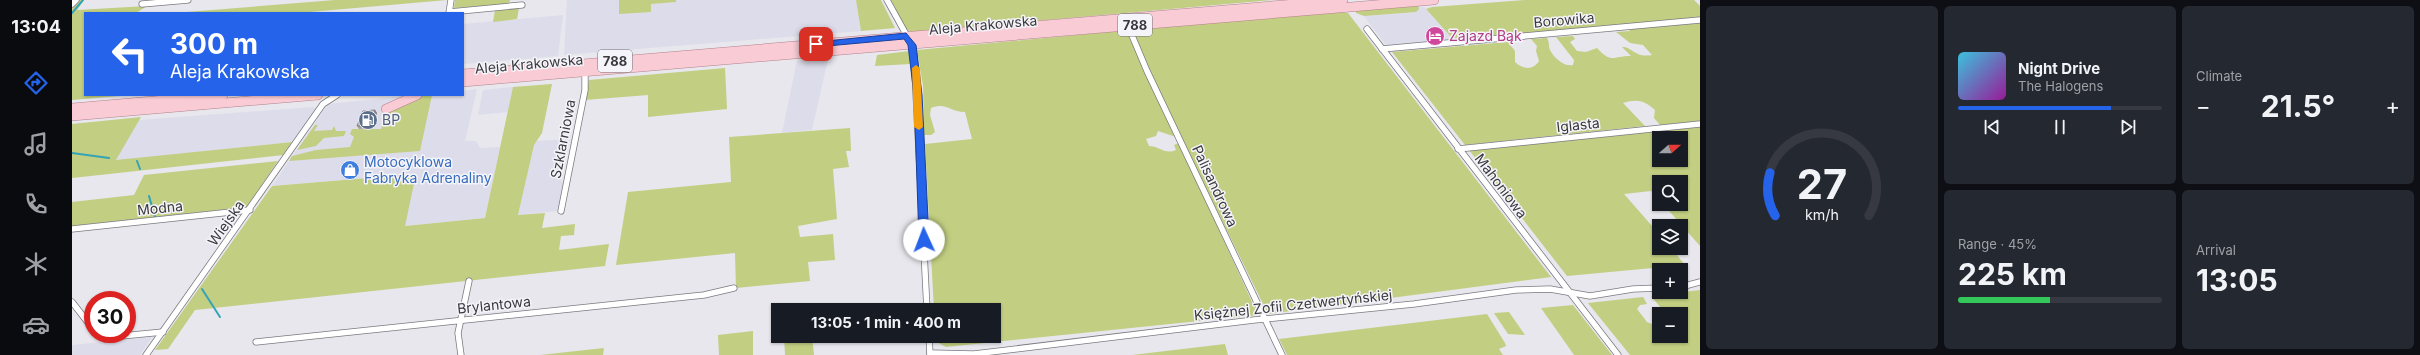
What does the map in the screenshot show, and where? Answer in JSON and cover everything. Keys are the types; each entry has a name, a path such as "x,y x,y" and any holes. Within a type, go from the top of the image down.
{"main road":[{"name":"Aleja Krakowska","path":"464,74 1342,0"},
{"name":"Aleja Krakowska","path":"464,82 1434,0"},
{"path":"159,100 177,96"},
{"path":"72,108 210,96"},
{"path":"72,116 304,96"},
{"path":"386,109 415,96"}],"street":[{"path":"72,4 76,0"},
{"path":"142,4 188,0"},
{"path":"451,0 450,12 522,5"},
{"path":"887,0 912,45 918,95 927,303"},
{"name":"Borowika","path":"1382,49 1616,26 1700,20"},
{"name":"Palisandrowa","path":"1128,26 1147,71 1282,355"},
{"name":"Mahoniowa","path":"1367,29 1382,49 1388,60 1618,355"},
{"name":"Szklarniowa","path":"561,211 585,90 585,72"},
{"name":"Wiejska","path":"146,355 250,210 323,104 336,96"},
{"path":"291,97 320,98 323,104"},
{"name":"Iglasta","path":"1458,149 1700,124"},
{"name":"Modna","path":"72,229 250,210"},
{"path":"461,355 458,339 460,321 469,281"},
{"path":"1688,285 1700,282"},
{"name":"Brylantowa","path":"256,342 704,295 734,288"},
{"name":"Księżnej Zofii Czetwertyńskiej","path":"930,354 974,354 1414,304 1516,290 1550,289 1590,296 1633,289 1652,288"},
{"path":"72,302 84,317"},
{"path":"136,335 162,332"},
{"path":"929,343 930,354"}],"shaded area":[{"path":"567,0 619,0 620,14 651,4 676,2 676,0 856,0 861,31 564,55"},
{"path":"1419,7 1424,7 1453,39 1386,45 1364,16 1416,12"},
{"path":"563,15 558,56 464,64 464,24"},
{"path":"828,59 812,130 782,133 797,61"},
{"path":"513,87 508,112 478,115 483,90"},
{"path":"477,89 465,141 476,141 480,148 500,147 485,218 404,226 415,174 272,186 328,104 404,96 464,96 464,91"},
{"path":"313,107 315,109 292,142 115,161 139,120"},
{"path":"570,139 560,180 564,184 558,211 518,215 534,145 537,141"},
{"path":"152,337 140,355 72,355 72,345 92,343 136,343 136,339"}],"green space":[{"path":"79,0 84,0 77,10 147,6 138,12 84,12 84,96 119,96 72,100 72,9"},
{"path":"335,0 447,0 309,12 186,12"},
{"path":"455,0 510,0 509,4 454,8"},
{"path":"619,0 676,0 676,2 651,4 651,12 619,14"},
{"path":"856,0 881,0 895,28 861,31"},
{"path":"891,0 1273,0 911,32 906,29"},
{"path":"1525,0 1694,0 1700,6 1700,19 1453,39 1426,9 1432,7"},
{"path":"1418,5 1419,9 1416,12 1364,16 1356,13 1356,10"},
{"path":"519,8 517,19 493,22 495,10"},
{"path":"1339,12 1348,13 1551,277 1268,314 1150,74 1133,30"},
{"path":"1700,23 1700,121 1660,125 1654,118 1655,110 1644,102 1632,101 1623,103 1645,126 1465,145 1392,52 1508,42 1515,51 1515,62 1521,66 1531,68 1539,61 1536,51 1537,46 1531,39 1547,38 1550,50 1554,56 1566,65 1573,65 1574,60 1556,37 1573,36 1575,39 1570,42 1577,51 1586,52 1597,48 1609,58 1631,56 1622,47 1626,47 1637,54 1646,56 1652,55 1643,45 1630,43 1616,32 1630,31 1627,27"},
{"path":"1129,30 1176,137 1158,131 1156,136 1146,139 1149,146 1165,151 1172,151 1176,150 1174,145 1179,143 1258,315 1001,341 1001,303 934,303 925,144 972,139 965,112 955,111 941,106 931,108 930,115 935,132 931,135 924,135 923,86 917,50"},
{"path":"910,51 910,64 875,66 877,55"},
{"path":"725,68 727,109 648,117 648,95 585,100 589,80"},
{"path":"552,84 542,133 534,145 518,215 545,213 542,228 575,224 574,235 561,236 559,250 609,244 605,266 195,310 168,349 155,350 272,186 416,174 405,226 485,218 513,87"},
{"path":"418,96 432,96 420,151 289,161 292,156 316,150 350,147 354,137 350,134 352,129 381,129 387,112"},
{"path":"141,117 116,160 292,142 283,155 72,178 72,124"},
{"path":"315,125 318,125 314,131 332,130 334,126 336,131 346,131 344,136 324,138 316,146 297,150"},
{"path":"1700,127 1700,246 1688,232 1688,219 1676,219 1669,211 1688,211 1688,175 1652,175 1652,192 1624,194 1652,226 1652,255 1677,255 1683,263 1652,263 1652,268 1567,276 1469,150 1652,132 1652,167 1688,167 1688,131 1660,131"},
{"path":"850,128 851,151 846,151 849,167 833,169 837,219 798,226 800,237 833,234 835,260 808,262 810,281 736,288 735,253 616,265 628,192 731,182 729,137"},
{"path":"278,161 247,207 72,226 72,202 134,195 144,175"},
{"path":"1700,290 1700,355 1630,355 1588,303 1643,297 1647,304 1640,305 1637,309 1647,322 1652,324 1652,343 1688,343 1688,307 1660,307 1654,299 1688,299 1688,291"},
{"path":"1573,305 1612,355 1574,355 1541,308"},
{"path":"1509,312 1525,335 1508,334 1494,313"},
{"path":"1487,314 1505,343 1506,346 1499,349 1503,355 1287,355 1279,339"},
{"path":"753,331 753,355 719,355 718,335"},
{"path":"784,343 813,343 814,355 785,355"},
{"path":"939,343 985,343 946,347"},
{"path":"1225,344 1228,355 1132,355"},
{"path":"604,348 603,355 540,355"}],"building":[{"path":"375,110 369,125 357,126 363,111"}],"waterway":[{"path":"72,13 83,0"},
{"path":"72,153 109,158"},
{"path":"137,161 140,169"},
{"path":"149,196 155,217"},
{"path":"202,289 220,317"}],"slow traffic":[{"path":"916,68 919,127"}],"place":[{"name":"Zajazd Bąk","path":"1435,36"},
{"name":"BP","path":"368,120"},
{"name":"Motocyklowa Fabryka Adrenaliny","path":"350,170"}],"route":[{"path":"816,44 906,36 912,45 918,95 924,240"}]}
